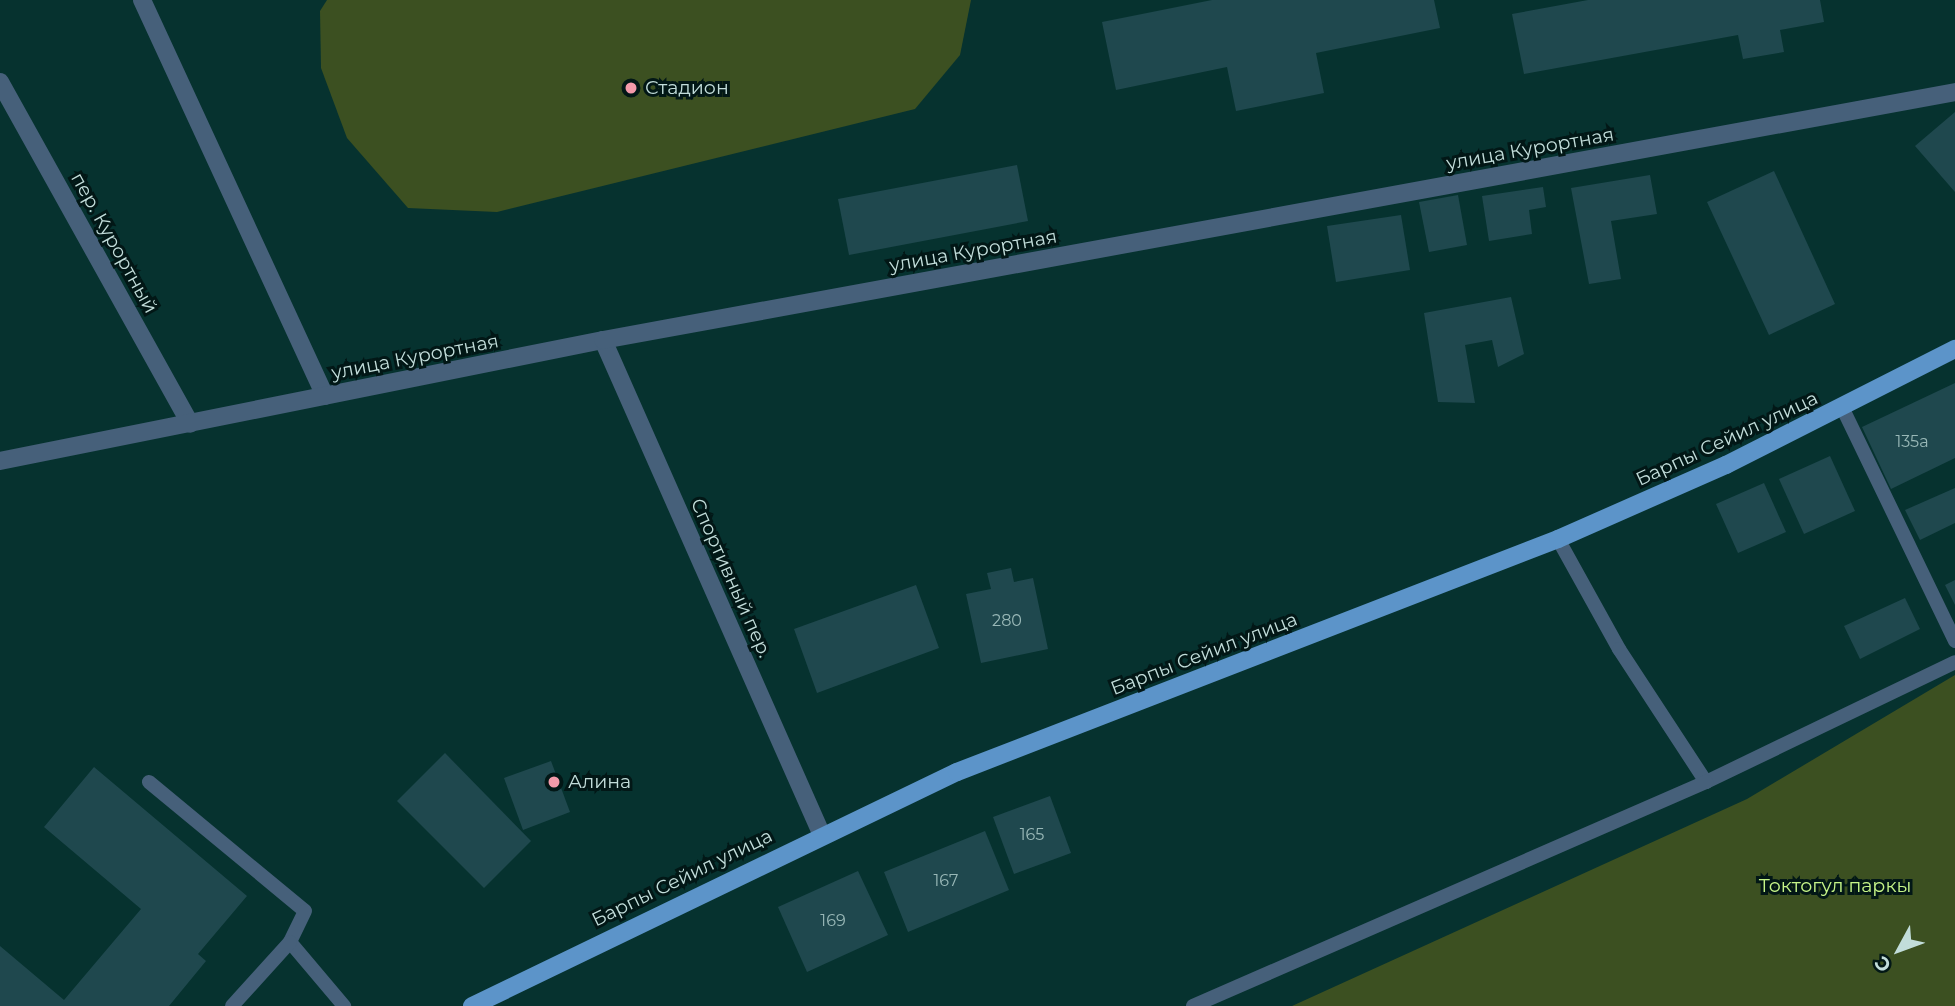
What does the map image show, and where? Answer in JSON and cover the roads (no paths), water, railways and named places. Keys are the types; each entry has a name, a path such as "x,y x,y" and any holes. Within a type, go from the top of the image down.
{"main road":[{"name":"Барпы Сейил улица","path":"472,1006 821,833 957,772 1558,539 1842,407 1955,349"}],"street":[{"path":"142,0 325,396"},
{"name":"пер. Курортный","path":"0,82 190,424"},
{"name":"улица Курортная","path":"0,461 603,340 1955,92"},
{"name":"Спортивный пер.","path":"603,340 821,833"}],"lane":[{"path":"1842,407 1955,641"},
{"path":"1558,539 1619,649 1706,782"},
{"path":"1193,1006 1706,782 1955,662"},
{"path":"149,782 305,911 290,942 232,1006"},
{"path":"290,942 344,1006"}],"place":[{"name":"Стадион","path":"631,88"},
{"name":"Алина","path":"554,782"}],"park label":[{"name":"Токтогул паркы","path":"1835,886"}]}
